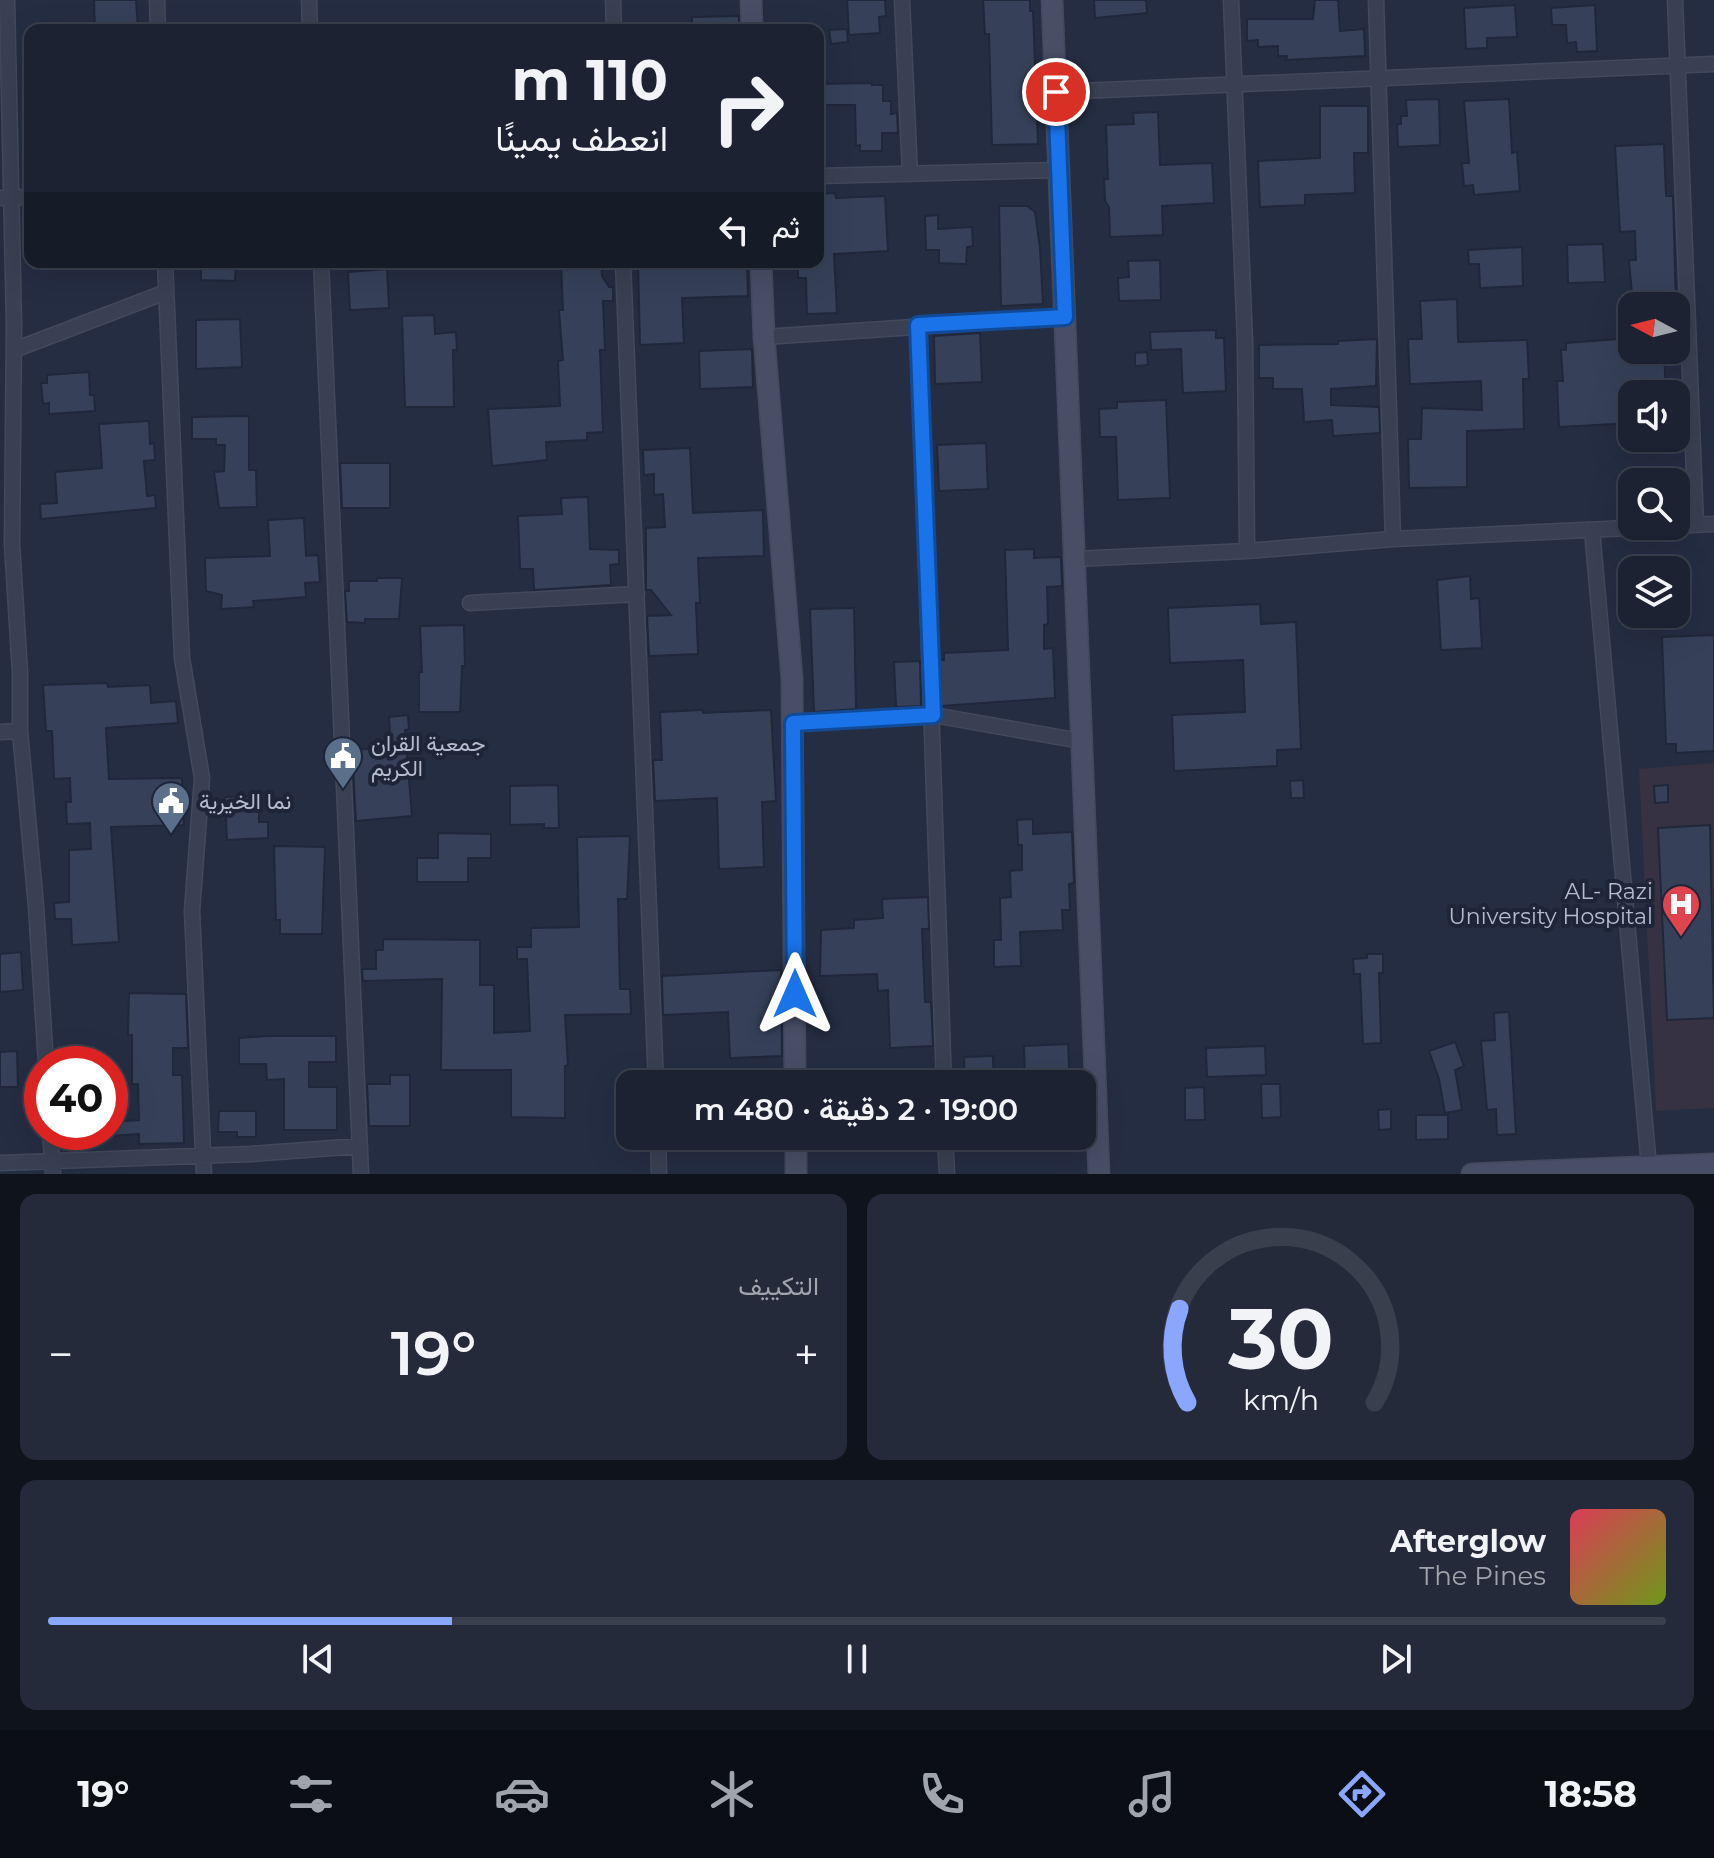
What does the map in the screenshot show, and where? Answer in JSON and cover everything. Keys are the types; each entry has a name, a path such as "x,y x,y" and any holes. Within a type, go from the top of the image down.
{"street":[{"path":"7,0 6,198 14,350 12,544 20,673 20,731 45,1046"},
{"path":"157,0 158,24"},
{"path":"309,0 310,24"},
{"path":"613,0 614,24"},
{"path":"751,0 752,24"},
{"path":"902,0 910,174"},
{"path":"1052,0 1099,1174"},
{"path":"1231,0 1245,341 1247,551"},
{"path":"1376,0 1381,78 1393,539"},
{"path":"1675,0 1696,525"},
{"path":"1056,92 1714,64"},
{"path":"824,176 1059,170"},
{"path":"165,268 182,658 202,778 192,911 204,1174"},
{"path":"321,268 361,1174"},
{"path":"623,268 655,1070"},
{"path":"761,268 792,679 795,1070"},
{"path":"14,350 166,292"},
{"path":"764,337 1065,317"},
{"path":"918,325 944,1070"},
{"path":"1074,559 1247,551 1393,539 1714,524"},
{"path":"1592,530 1649,1167"},
{"path":"470,603 637,594"},
{"path":"793,723 933,715 1081,741"},
{"path":"0,732 20,731"},
{"path":"0,1163 52,1167 360,1146"},
{"path":"658,1150 659,1174"},
{"path":"796,1150 796,1174"},
{"path":"946,1150 947,1174"},
{"path":"1472,1174 1623,1171 1714,1164"}],"shaded area":[{"name":"AL- Razi University Hospital","path":"1714,763 1714,1108 1656,1111 1639,769"}],"building":[{"path":"94,0 136,0 138,24 95,24"},
{"path":"847,0 885,0 886,16 879,17 880,33 849,35"},
{"path":"983,0 1030,0 1038,144 992,145 989,34 985,34"},
{"path":"1094,0 1146,0 1147,13 1095,18"},
{"path":"1315,0 1338,0 1340,31 1364,29 1365,56 1286,60 1287,56 1278,56 1278,46 1258,47 1258,40 1247,41 1247,19 1313,19"},
{"path":"1515,5 1517,37 1487,38 1487,48 1466,49 1464,8"},
{"path":"1595,5 1597,51 1577,52 1576,42 1567,43 1566,25 1552,25 1551,8"},
{"path":"739,16 739,24 692,24 692,17"},
{"path":"847,29 848,42 831,44 829,30"},
{"path":"824,84 883,85 883,101 891,101 891,114 897,113 898,133 882,133 882,151 860,151 860,145 856,146 855,105 824,105"},
{"path":"1439,99 1440,145 1398,147 1397,124 1401,124 1401,116 1407,116 1406,100"},
{"path":"1509,99 1512,153 1517,152 1520,191 1474,195 1473,185 1464,186 1462,163 1469,163 1464,101"},
{"path":"1320,106 1368,106 1368,153 1354,153 1355,193 1305,195 1305,205 1260,207 1258,161 1320,158"},
{"path":"1158,112 1160,165 1212,163 1214,203 1162,206 1163,235 1110,237 1104,179 1108,179 1106,125 1134,124 1133,113"},
{"path":"1664,144 1666,196 1673,196 1676,292 1632,292 1629,260 1636,260 1635,231 1620,232 1615,146"},
{"path":"835,193 836,198 885,196 888,251 834,254 837,313 807,314 806,278 798,278 798,268 824,268 824,194"},
{"path":"999,206 1027,206 1035,212 1043,304 1001,306"},
{"path":"938,215 938,229 972,227 973,246 967,247 966,264 939,263 939,250 926,250 925,216"},
{"path":"1603,244 1605,282 1568,283 1567,245"},
{"path":"1522,247 1523,286 1480,288 1479,264 1469,264 1468,250"},
{"path":"1160,260 1161,300 1119,301 1118,278 1129,277 1128,261"},
{"path":"201,268 236,268 235,281 201,280"},
{"path":"561,268 601,268 602,276 609,287 613,287 613,301 603,301 605,350 600,350 603,432 587,433 587,440 546,442 547,460 492,466 488,409 560,406 558,361 563,360 559,310 563,310"},
{"path":"638,268 747,268 748,296 682,298 684,343 640,345"},
{"path":"387,269 389,308 350,310 348,272"},
{"path":"1457,299 1458,342 1527,340 1529,379 1523,379 1524,429 1467,431 1467,487 1409,488 1408,439 1421,439 1422,408 1482,410 1481,381 1410,384 1408,339 1422,339 1420,301"},
{"path":"434,315 435,334 456,332 457,350 453,350 454,407 405,407 402,316"},
{"path":"240,319 242,367 196,369 196,320"},
{"path":"1216,330 1216,338 1224,338 1226,391 1183,393 1181,349 1151,350 1150,332"},
{"path":"980,333 982,382 935,384 934,336"},
{"path":"1377,339 1376,386 1331,389 1331,405 1379,407 1380,433 1333,436 1332,420 1304,422 1302,389 1273,389 1273,378 1259,378 1259,345 1338,344 1338,341"},
{"path":"1618,339 1618,364 1665,364 1665,380 1618,380 1618,424 1559,427 1557,381 1563,381 1561,350 1566,350 1566,343"},
{"path":"752,349 753,387 700,389 699,351"},
{"path":"1147,352 1148,365 1135,366 1135,353"},
{"path":"89,372 90,395 94,395 95,411 49,414 49,403 43,404 41,383 47,383 47,375"},
{"path":"1166,400 1170,498 1118,500 1116,437 1100,437 1099,409 1117,408 1117,402"},
{"path":"249,416 249,470 256,470 257,507 219,508 214,472 224,471 225,445 216,445 216,439 192,439 192,417"},
{"path":"149,421 150,444 154,443 155,460 144,461 147,496 155,495 156,508 41,519 40,504 57,503 55,472 102,468 99,424"},
{"path":"986,443 988,489 939,491 937,445"},
{"path":"690,448 693,513 763,510 764,556 698,558 698,654 649,656 647,616 671,615 651,590 646,590 646,528 665,527 663,494 654,495 654,474 644,475 643,450"},
{"path":"340,463 390,463 390,508 342,508"},
{"path":"588,497 590,549 619,550 619,564 610,565 611,585 534,590 533,569 520,569 518,516 562,514 561,498"},
{"path":"304,518 306,556 318,555 320,582 305,583 306,597 253,601 254,607 221,609 222,595 206,591 205,558 270,556 268,520"},
{"path":"1034,549 1034,558 1061,557 1062,586 1047,587 1048,624 1044,625 1044,649 1053,648 1055,698 941,706 940,660 944,660 944,653 1008,650 1005,550"},
{"path":"1470,576 1471,599 1479,598 1482,648 1441,650 1437,580"},
{"path":"377,578 402,578 399,619 347,622 345,591 349,591 349,581 377,581"},
{"path":"1260,604 1261,624 1296,622 1301,749 1277,750 1277,766 1174,771 1172,715 1245,712 1243,660 1170,663 1168,608"},
{"path":"854,608 856,709 814,712 810,609"},
{"path":"464,625 465,666 462,666 460,712 419,712 419,672 422,672 420,626"},
{"path":"1714,635 1714,751 1676,753 1676,744 1666,744 1662,637"},
{"path":"920,661 921,706 896,707 894,662"},
{"path":"107,683 108,687 150,685 151,703 176,701 178,723 106,728 109,779 182,778 184,825 111,827 119,942 72,945 71,919 55,919 54,903 69,902 69,850 91,849 90,823 67,824 66,802 71,802 70,778 54,779 52,731 46,731 43,685"},
{"path":"703,710 703,713 771,710 776,801 762,802 764,867 719,869 717,798 655,801 653,760 662,760 660,712"},
{"path":"408,715 409,729 405,730 412,816 356,821 352,750 391,747 389,717"},
{"path":"1303,780 1304,798 1291,798 1290,781"},
{"path":"558,785 559,828 544,828 544,824 510,825 510,786"},
{"path":"1668,785 1668,802 1655,803 1654,786"},
{"path":"253,796 253,806 259,806 259,822 268,822 268,838 227,840 225,797"},
{"path":"1033,819 1033,834 1072,832 1074,883 1069,884 1070,910 1062,910 1063,930 1020,932 1021,966 994,967 994,940 1001,940 1000,898 1011,897 1010,871 1022,870 1022,845 1018,845 1017,820"},
{"path":"1710,825 1714,1018 1667,1020 1658,828"},
{"path":"438,833 491,834 491,858 468,858 468,882 417,882 417,858 438,858"},
{"path":"630,836 627,899 618,899 620,989 630,989 631,1014 565,1015 568,1065 565,1066 565,1118 511,1117 511,1070 441,1070 442,979 363,981 362,969 376,969 376,950 383,950 383,939 480,940 480,985 494,985 494,1033 530,1031 527,959 517,959 517,947 531,947 531,928 579,927 577,837"},
{"path":"274,846 325,847 322,934 280,934 280,920 276,920"},
{"path":"928,897 929,929 922,929 925,1002 931,1002 933,1046 890,1048 888,990 878,991 877,974 820,976 821,930 854,928 854,920 883,918 882,899"},
{"path":"21,952 23,990 0,992 0,954"},
{"path":"1367,954 1383,954 1383,973 1379,973 1381,1043 1363,1044 1360,974 1354,974 1353,959 1367,958"},
{"path":"781,970 782,1056 730,1058 728,1012 663,1015 662,976"},
{"path":"129,993 186,994 188,1048 173,1048 173,1075 182,1075 184,1143 139,1144 139,1134 128,1135 128,1121 139,1120 138,1084 132,1084 132,1035 128,1035"},
{"path":"1509,1012 1516,1134 1497,1135 1496,1109 1487,1110 1481,1041 1495,1040 1494,1013"},
{"path":"336,1036 336,1062 309,1062 309,1087 337,1087 337,1130 284,1130 284,1079 267,1080 266,1064 239,1064 239,1038"},
{"path":"1455,1042 1464,1066 1455,1070 1462,1110 1445,1113 1439,1079 1429,1051"},
{"path":"1068,1044 1069,1070 1025,1070 1024,1046"},
{"path":"1265,1046 1266,1075 1207,1077 1206,1048"},
{"path":"17,1051 18,1087 0,1087 0,1052"},
{"path":"993,1056 994,1070 964,1070 964,1057"},
{"path":"390,1075 410,1075 410,1126 369,1126 367,1084 390,1084"},
{"path":"1261,1084 1280,1084 1281,1117 1262,1118"},
{"path":"1204,1087 1205,1120 1185,1120 1185,1088"},
{"path":"1391,1109 1391,1129 1379,1130 1378,1110"},
{"path":"219,1111 256,1111 256,1137 237,1137 237,1132 218,1132"},
{"path":"1416,1115 1448,1115 1448,1139 1416,1140"}],"place":[{"name":"جمعية القران الكريم","path":"343,790"},
{"name":"نما الخيرية","path":"171,835"},
{"name":"AL- Razi University Hospital","path":"1681,938"}],"route":[{"path":"795,994 793,723 933,715 918,325 1065,317 1056,92"}]}
